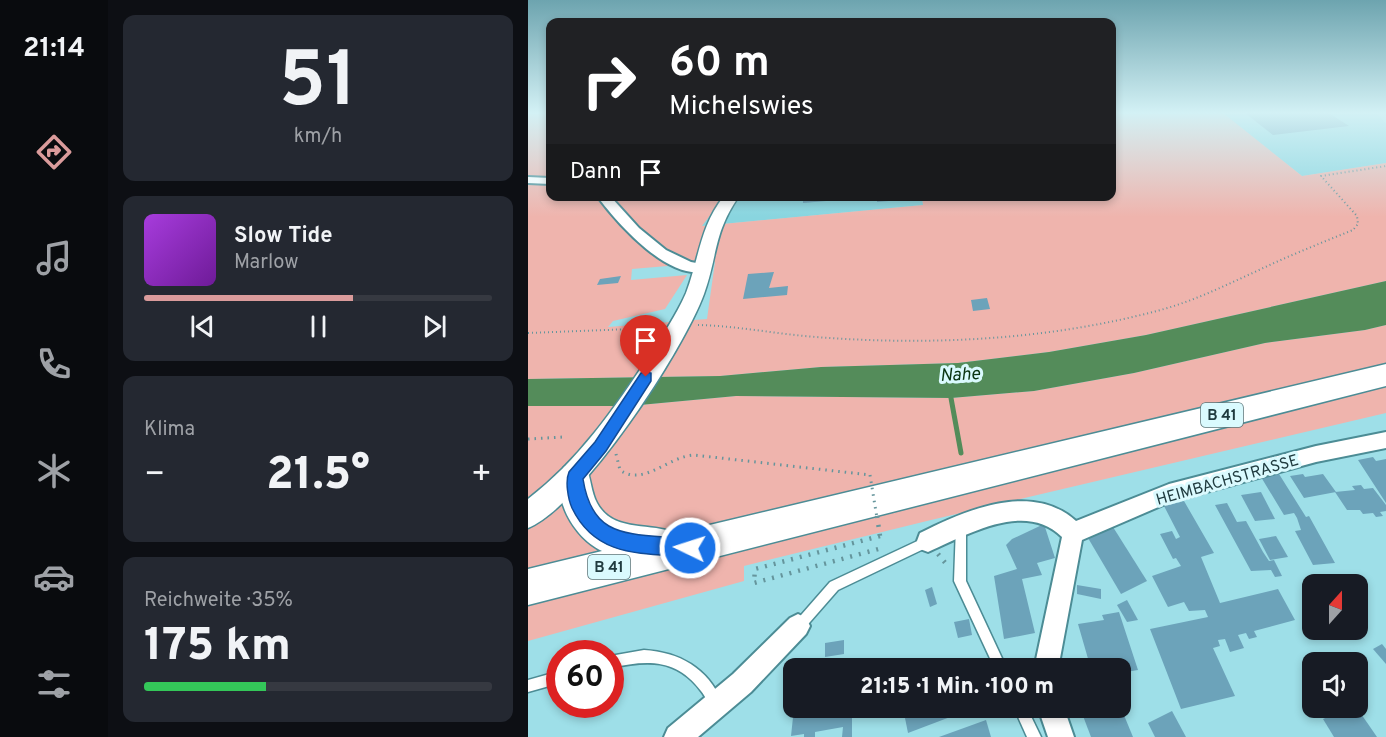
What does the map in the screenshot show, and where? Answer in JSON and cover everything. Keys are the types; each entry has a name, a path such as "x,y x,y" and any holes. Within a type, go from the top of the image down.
{"main road":[{"name":"B 41","path":"528,587 1386,375"},
{"path":"575,477 582,513 596,530 622,542 690,548"}],"street":[{"path":"528,180 546,181"},
{"path":"608,201 635,231 657,249 687,267 702,268"},
{"path":"528,515 610,447 695,293 710,228 729,201"},
{"name":"HEIMBACHSTRASSE","path":"1073,533 1169,493 1316,454 1386,440"},
{"path":"928,541 961,526 1029,511 1048,514 1073,533 1048,658"},
{"path":"677,737 716,702 742,683 798,626"},
{"path":"1054,718 1061,737"}],"lane":[{"path":"961,526 960,581 996,658"},
{"path":"798,626 834,586 928,541"},
{"path":"624,659 640,656 670,658 690,667 706,684 716,702"},
{"path":"528,686 546,681"},
{"path":"1025,718 1034,737"}],"path":[{"path":"528,333 673,334 732,326 816,337 960,340 1014,337 1100,323 1197,298 1353,230 1358,224 1357,216 1321,176 1386,166"},
{"path":"528,439 563,437"},
{"path":"610,447 616,466 631,475 650,472 684,456 723,458 870,475 880,536 758,568"}],"shaded area":[{"path":"528,147 546,147 546,201 721,201 702,226 923,205 922,201 1116,201 1116,147 1266,147 1302,176 1386,163 1386,281 1146,335 1049,352 958,363 821,367 720,376 528,379","holes":["715,262 707,319 608,327 613,321 665,309 687,275 631,280 632,269"]},
{"path":"1266,147 1386,147 1386,163 1302,176"},
{"path":"721,201 923,201 923,205 701,226"},
{"path":"1386,325 1386,413 744,566 744,581 528,641 528,406 629,406 736,396 951,398 1034,391 1134,373 1265,343 1365,330"}],"water":[{"name":"Nahe","path":"1386,281 1386,325 1365,330 1265,343 1134,373 1034,391 951,398 736,396 629,406 528,406 528,379 720,376 821,367 958,363 1049,352 1146,335"}],"building":[{"path":"803,201 826,201 803,203"},
{"path":"774,272 769,288 788,286 787,295 743,299 748,274"},
{"path":"621,276 618,283 597,285 600,279"},
{"path":"987,298 990,309 973,311 971,300"},
{"path":"1373,457 1376,461 1386,459 1386,503 1358,460"},
{"path":"1279,474 1306,517 1309,516 1335,563 1313,565 1295,531 1301,530 1297,518 1294,513 1284,515 1261,477"},
{"path":"1303,474 1305,477 1323,474 1336,492 1304,498 1290,476"},
{"path":"1361,485 1364,489 1373,488 1386,505 1386,511 1380,512 1383,516 1376,517 1373,513 1363,514 1360,510 1347,510 1335,492 1355,490 1352,486"},
{"path":"1261,492 1275,519 1255,521 1241,495"},
{"path":"1184,501 1214,553 1201,557 1220,603 1278,589 1295,620 1254,631 1257,637 1249,639 1246,633 1238,635 1244,648 1230,652 1225,639 1218,640 1220,646 1213,648 1235,696 1181,709 1150,629 1208,617 1205,610 1189,611 1184,602 1168,607 1152,576 1181,566 1176,558 1173,559 1160,534 1172,531 1176,539 1180,537 1164,506"},
{"path":"1227,503 1237,522 1246,521 1263,552 1269,561 1274,560 1282,576 1275,577 1271,570 1251,571 1215,505"},
{"path":"1044,524 1055,558 1037,563 1042,575 1022,579 1035,633 1004,639 994,576 1017,569 1006,545 1012,539"},
{"path":"1113,527 1147,581 1121,594 1088,538"},
{"path":"1276,536 1288,557 1270,560 1259,539"},
{"path":"1077,585 1101,589 1101,599 1077,594"},
{"path":"932,587 937,604 930,607 925,590"},
{"path":"1127,600 1138,620 1127,622 1117,605"},
{"path":"1119,612 1138,670 1131,671 1131,658 1088,658 1078,624 1104,620 1102,615"},
{"path":"969,619 972,635 958,638 954,622"},
{"path":"844,640 844,654 825,657 825,643"},
{"path":"1382,644 1386,649 1386,664 1373,649"},
{"path":"1172,711 1186,737 1155,737 1148,723"},
{"path":"793,718 852,718 852,737 842,737 843,727 815,732 815,737 804,737 804,734 791,736"},
{"path":"905,718 948,718 908,733"},
{"path":"1084,718 1125,718 1133,737 1091,737"},
{"path":"1364,718 1377,737 1334,737 1323,719"},
{"path":"986,720 991,737 939,737 950,733"}],"waterway":[{"path":"951,398 961,453"}],"route":[{"path":"646,377 601,446 575,477 578,502 588,522 608,537 622,542 690,548"}]}
